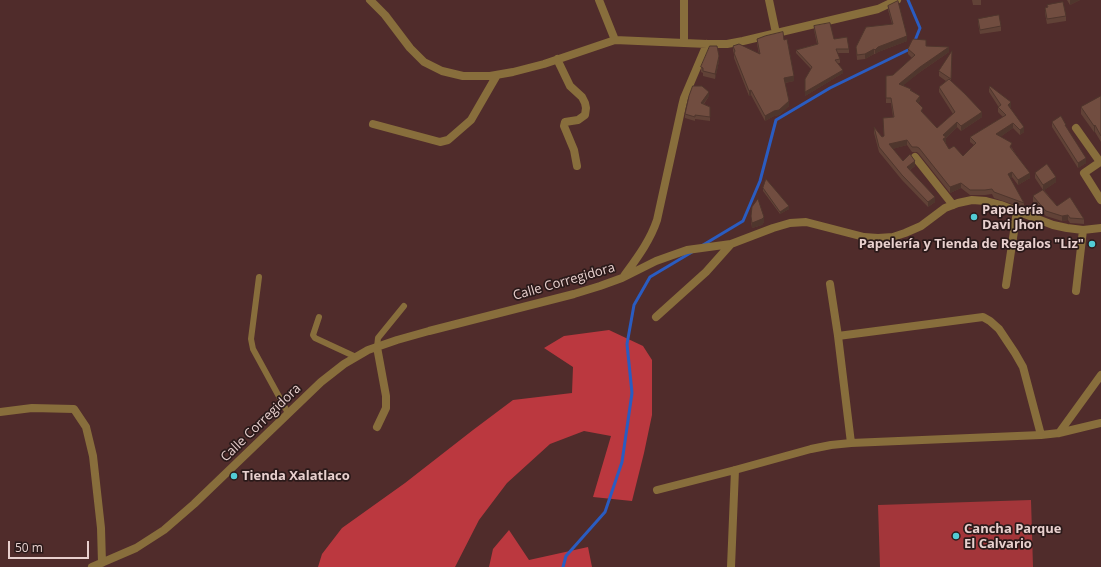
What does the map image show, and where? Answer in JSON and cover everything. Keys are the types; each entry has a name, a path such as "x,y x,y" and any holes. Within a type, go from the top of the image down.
{"street":[{"path":"370,0 385,15 410,48 424,62 442,71 463,76 490,76 513,72 614,40 727,44 878,9 892,1"},
{"path":"600,0 614,40"},
{"path":"684,0 684,43"},
{"path":"769,0 776,33"},
{"path":"622,278 646,245 658,220 684,98 707,44"},
{"path":"557,59 570,86 582,97 586,108 585,115 578,120 565,122 564,126 574,150 577,166"},
{"path":"373,124 440,142 448,140 470,120 497,75"},
{"path":"1076,128 1100,162 1084,173 1101,200"},
{"path":"915,157 953,205"},
{"name":"Calle Corregidora","path":"92,567 136,548 164,530 194,504 321,382 344,364 376,347 429,331 574,294 622,278 656,261 687,250 731,244 790,223 806,222 864,237 892,237 920,226 945,208 958,202 986,200 1053,225 1083,230 1101,228"},
{"path":"1006,285 1017,211"},
{"path":"1076,291 1083,230"},
{"path":"656,317 706,272 731,244"},
{"path":"830,284 851,443"},
{"path":"838,336 983,317 999,329 1023,367 1041,435"},
{"path":"376,347 386,396 386,408 377,427"},
{"path":"1059,433 1101,375"},
{"path":"0,412 32,408 74,409 86,427 94,456 101,528 102,563"},
{"path":"657,490 831,445 1041,435 1059,433 1101,423"},
{"path":"732,567 735,470"}],"lane":[{"path":"259,277 251,339 253,349 288,413"},
{"path":"376,347 378,338 404,306"},
{"path":"319,317 313,335 315,338 356,357"}],"shaded area":[{"path":"609,330 643,346 652,360 652,415 632,501 593,497 611,436 584,431 550,444 507,483 479,520 455,567 318,567 322,554 342,528 405,483 513,400 572,393 573,367 544,348 564,336"},
{"name":"Cancha Parque El Calvario","path":"1031,500 1033,567 880,567 878,505"},
{"path":"509,530 529,560 588,547 592,567 489,567 493,549"}],"building":[{"path":"898,1 907,36 878,47 875,50 874,49 865,54 857,55 856,47 866,27 893,24 888,6"},
{"path":"1063,2 1066,16 1047,19 1045,8 1048,7 1047,5"},
{"path":"999,15 1001,26 980,30 978,19"},
{"path":"830,23 834,39 847,37 849,49 836,49 840,59 835,60 843,70 805,92 805,79 812,67 796,50 818,44 814,26"},
{"path":"783,32 784,40 787,39 794,76 784,78 789,101 779,110 765,116 751,90 749,91 734,53 735,51 733,46 739,44 760,54 757,39"},
{"path":"913,39 926,40 926,46 949,47 899,84 911,89 910,90 920,96 916,101 923,108 921,111 937,128 955,112 939,87 949,79 982,112 961,126 957,122 943,135 946,137 943,139 949,149 954,146 963,156 976,143 970,137 1006,115 998,107 1001,105 989,87 990,86 1011,102 1008,105 1024,127 1020,130 1013,123 996,134 1012,143 1010,147 1030,173 1018,180 1012,172 1008,174 1024,203 994,192 992,189 970,190 961,183 950,187 919,148 912,147 907,140 889,144 903,161 910,154 915,161 907,167 935,197 928,202 902,175 879,147 874,127 882,137 884,136 883,118 894,117 891,98 886,98 886,76 893,75 915,55 908,49"},
{"path":"710,46 717,46 719,56 715,74 703,71 703,68 701,67"},
{"path":"952,51 951,79 939,71"},
{"path":"693,86 702,86 709,92 701,103 710,107 710,117 695,115 695,117 685,114"},
{"path":"1101,96 1101,136 1095,125 1094,126 1081,107"},
{"path":"1061,116 1086,158 1078,163 1052,122"},
{"path":"1047,164 1056,177 1043,185 1035,173"},
{"path":"766,179 789,206 780,212 763,188"},
{"path":"1043,190 1057,206 1070,197 1084,219 1070,218 1068,215 1062,216 1046,211 1033,196"},
{"path":"758,199 764,217 752,223 752,207"}],"waterway":[{"path":"908,0 920,28 914,43"},
{"path":"703,245 743,221 760,181 776,120 830,88 910,49"},
{"path":"563,567 566,556 605,512 622,462 632,393 627,344 634,305 650,277 692,252"}],"place":[{"name":"Papelería Davi Jhon","path":"974,217"},
{"name":"Papelería y Tienda de Regalos \"Liz\"","path":"1092,244"},
{"name":"Tienda Xalatlaco","path":"234,476"},
{"name":"Cancha Parque El Calvario","path":"956,536"}]}
